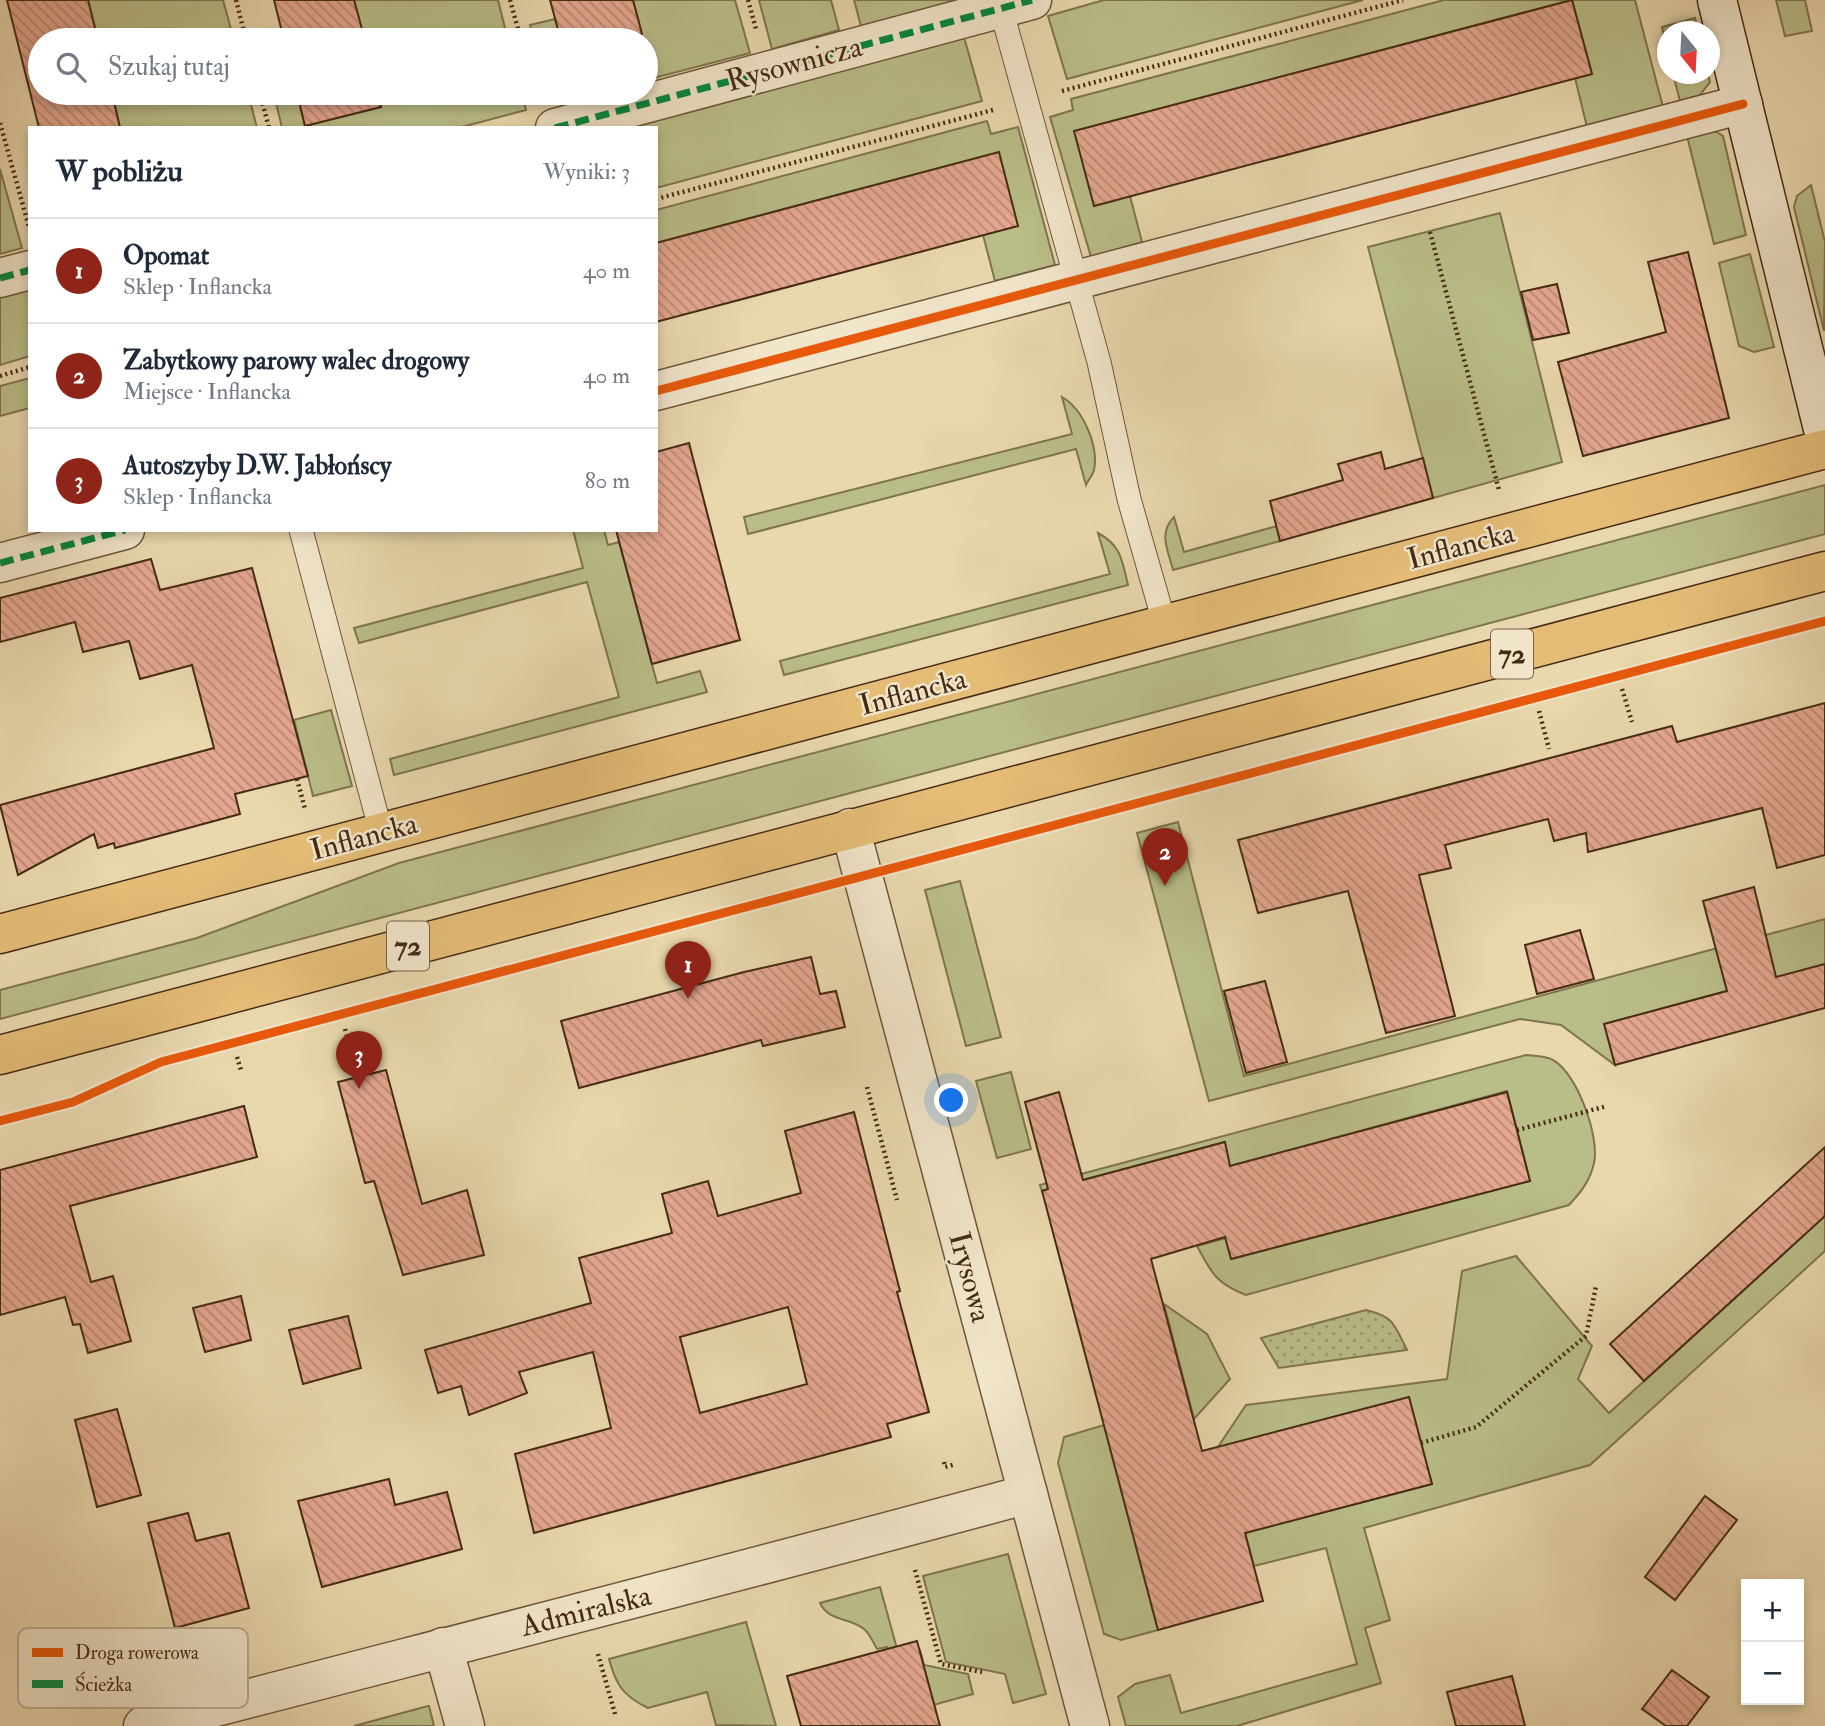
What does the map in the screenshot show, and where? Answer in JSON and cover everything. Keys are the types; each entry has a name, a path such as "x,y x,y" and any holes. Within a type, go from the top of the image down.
{"main road":[{"name":"Inflancka","path":"0,934 1825,449"},
{"name":"72","path":"0,1055 1825,571"}],"street":[{"path":"1717,0 1825,437"},
{"name":"Rysownicza","path":"658,100 1011,3"},
{"path":"658,390 1743,104"},
{"name":"Rysownicza","path":"562,126 639,105"},
{"path":"0,278 28,271"},
{"path":"0,563 117,532"},
{"name":"Irysowa","path":"850,828 1090,1726"},
{"name":"Admiralska","path":"248,1698 753,1569 1028,1494"},
{"path":"443,1647 465,1726"},
{"name":"Admiralska","path":"143,1726 211,1708"}],"lane":[{"path":"1011,3 1099,362 1129,499 1165,625"},
{"path":"302,532 381,832"}],"path":[{"path":"236,0 243,28"},
{"path":"510,0 518,28"},
{"path":"263,105 268,126"},
{"path":"0,123 28,225"},
{"path":"1419,190 1499,493"},
{"path":"0,376 28,369"},
{"path":"1622,688 1632,722"},
{"path":"1539,711 1549,749"},
{"path":"298,779 304,805"},
{"path":"345,1029 353,1057"},
{"path":"237,1057 241,1070"},
{"path":"867,1087 897,1200"},
{"path":"1517,1130 1607,1106"},
{"path":"1421,1443 1476,1427 1586,1336 1596,1286"},
{"path":"915,1570 941,1664 982,1672"},
{"path":"598,1653 615,1714"}],"green space":[{"path":"88,0 223,0 231,28 95,28"},
{"path":"354,0 498,0 505,28 361,28"},
{"path":"633,0 735,0 750,53 658,77 658,28 640,28"},
{"path":"759,0 831,0 839,30 772,49"},
{"path":"854,0 959,0 861,26"},
{"path":"1104,0 1363,0 1067,79 1048,16"},
{"path":"1444,0 1571,0 1075,131 1094,206 1130,196 1142,242 1091,257 1050,117 1073,110 1071,99"},
{"path":"1572,0 1635,0 1663,107 1587,127 1575,78 1592,74"},
{"path":"1776,0 1805,0 1812,31 1785,36"},
{"path":"555,19 558,28 531,28 530,25"},
{"path":"964,37 982,101 658,187 658,126 628,126"},
{"path":"1676,84 1708,84 1700,95 1680,101"},
{"path":"115,105 251,105 256,126 120,126"},
{"path":"277,105 300,105 305,126 282,126"},
{"path":"381,105 525,105 526,110 466,126 305,126"},
{"path":"987,121 991,134 1018,127 1055,265 995,281 983,235 1017,226 998,153 658,242 658,209"},
{"path":"1710,128 1723,136 1746,235 1714,244 1686,132"},
{"path":"0,169 22,248 0,254"},
{"path":"1811,185 1825,242 1824,331 1794,207 1797,196"},
{"path":"1500,213 1562,462 1433,498 1368,247"},
{"path":"1750,254 1774,347 1754,352 1739,346 1719,263"},
{"path":"28,287 28,357 0,365 0,294"},
{"path":"28,379 28,409 0,416 0,386"},
{"path":"1062,397 1077,410 1092,440 1094,470 1086,485 1076,449 748,534 744,517 1072,434"},
{"path":"1825,485 1825,534 0,1019 0,990 197,938 399,863"},
{"path":"1174,517 1184,552 1277,526 1280,541 1173,570 1165,536"},
{"path":"574,532 605,532 608,545 619,542 657,683 700,671 707,692 394,775 390,759 619,697 587,582 359,643 354,628 583,568"},
{"path":"1098,533 1116,549 1128,585 784,675 780,661 1110,574"},
{"path":"331,710 352,786 313,796 294,720"},
{"path":"1178,822 1244,1076 1825,919 1825,964 1605,1024 1615,1065 1561,1025 1520,1019 1209,1101 1137,833"},
{"path":"960,881 1001,1037 966,1046 925,890"},
{"path":"1526,1055 1553,1060 1562,1067 1578,1091 1590,1122 1594,1138 1594,1163 1584,1186 1569,1205 1246,1295 1221,1282 1197,1246 1226,1238 1232,1259 1530,1181 1507,1091 1230,1166 1224,1142 1042,1191 1040,1185"},
{"path":"1011,1072 1031,1149 997,1158 976,1081"},
{"path":"1825,1216 1825,1251 1590,1465 1364,1528 1390,1620 1365,1628 1381,1683 1237,1726 1126,1726 1118,1697 1135,1684 1170,1675 1181,1713 1357,1664 1326,1548 1254,1566 1245,1533 1432,1484 1409,1398 1206,1465 1246,1405 1447,1379 1462,1271 1516,1256 1592,1346 1578,1379 1609,1413"},
{"path":"1164,1304 1207,1334 1230,1379 1194,1419"},
{"path":"1366,1310 1388,1319 1396,1328 1407,1350 1279,1368 1261,1338"},
{"path":"1104,1425 1158,1630 1121,1640 1104,1634 1058,1463 1064,1437"},
{"path":"1008,1554 1046,1694 1013,1703 1005,1674 946,1662 923,1576"},
{"path":"880,1587 899,1656 920,1650 924,1665 968,1674 973,1694 915,1710 908,1722 887,1647 877,1649 864,1629 834,1616 820,1603"},
{"path":"746,1622 776,1726 716,1725 707,1692 648,1708 632,1699 622,1689 609,1659"},
{"path":"428,1706 434,1726 354,1726"}],"building":[{"path":"7,0 88,0 95,28 28,28 28,84"},
{"path":"274,0 354,0 362,28 281,28"},
{"path":"550,0 633,0 640,28 558,28"},
{"path":"1572,0 1592,74 1094,206 1074,131"},
{"path":"33,105 115,105 120,126 38,126"},
{"path":"300,105 381,105 381,107 305,126"},
{"path":"999,152 1018,226 658,321 658,242"},
{"path":"1688,252 1729,418 1583,456 1558,362 1666,332 1648,262"},
{"path":"1557,284 1569,333 1533,340 1521,292"},
{"path":"689,443 740,640 652,664 617,532 658,532 658,451"},
{"path":"1381,452 1385,469 1423,458 1433,498 1280,541 1270,501 1343,480 1338,464"},
{"path":"151,559 160,590 252,568 308,776 235,794 240,814 115,848 114,843 98,848 94,834 18,875 0,805 214,748 192,665 140,679 129,641 83,652 75,622 0,642 0,598"},
{"path":"1825,703 1825,855 1777,868 1762,808 1588,852 1586,833 1554,841 1548,819 1445,845 1451,868 1419,875 1455,1016 1386,1033 1348,891 1258,913 1238,840 1672,726 1677,742"},
{"path":"1754,887 1776,977 1825,964 1825,1008 1615,1065 1604,1024 1727,991 1703,901"},
{"path":"1580,930 1594,979 1537,994 1525,945"},
{"path":"811,957 820,994 836,991 845,1027 763,1046 761,1040 579,1088 561,1021"},
{"path":"1265,981 1287,1062 1246,1073 1224,991"},
{"path":"386,1070 422,1204 467,1190 484,1255 403,1275 374,1181 365,1183 338,1082"},
{"path":"1059,1092 1083,1180 1225,1142 1230,1166 1507,1092 1530,1181 1231,1259 1225,1237 1151,1259 1202,1451 1409,1397 1432,1484 1245,1533 1263,1601 1158,1630 1042,1191 1048,1189 1025,1102"},
{"path":"244,1106 257,1157 70,1206 91,1282 113,1276 131,1341 88,1353 80,1324 73,1325 65,1297 0,1315 0,1170"},
{"path":"854,1112 929,1412 887,1424 891,1437 534,1533 515,1454 611,1428 593,1352 519,1372 527,1393 469,1415 461,1386 438,1393 425,1350 591,1303 579,1258 672,1233 662,1194 708,1181 718,1216 801,1193 785,1131","holes":["788,1307 807,1384 700,1413 680,1337"]},
{"path":"1825,1147 1825,1216 1644,1381 1610,1344"},
{"path":"241,1296 251,1340 205,1352 193,1308"},
{"path":"348,1316 361,1368 303,1384 289,1330"},
{"path":"117,1409 141,1495 97,1507 75,1420"},
{"path":"389,1479 395,1505 447,1492 462,1549 322,1587 298,1501"},
{"path":"1705,1496 1737,1520 1675,1600 1645,1577"},
{"path":"188,1513 196,1541 229,1533 249,1608 175,1628 148,1523"},
{"path":"917,1641 940,1726 801,1726 787,1676"},
{"path":"1672,1670 1709,1697 1687,1726 1666,1726 1642,1709"},
{"path":"1512,1676 1525,1726 1456,1726 1447,1692"}],"marked path":[{"path":"658,100 1032,0"},
{"path":"562,126 641,105"},
{"path":"0,278 28,271"},
{"path":"0,563 117,532"}],"cycle path":[{"path":"658,390 1743,104"},
{"path":"0,1121 73,1102 161,1062 1825,621"}],"place":[{"name":"Zabytkowy parowy walec drogowy","path":"1165,886"},
{"name":"Opomat","path":"688,999"},
{"name":"Autoszyby D.W. Jabłońscy","path":"359,1089"}]}
